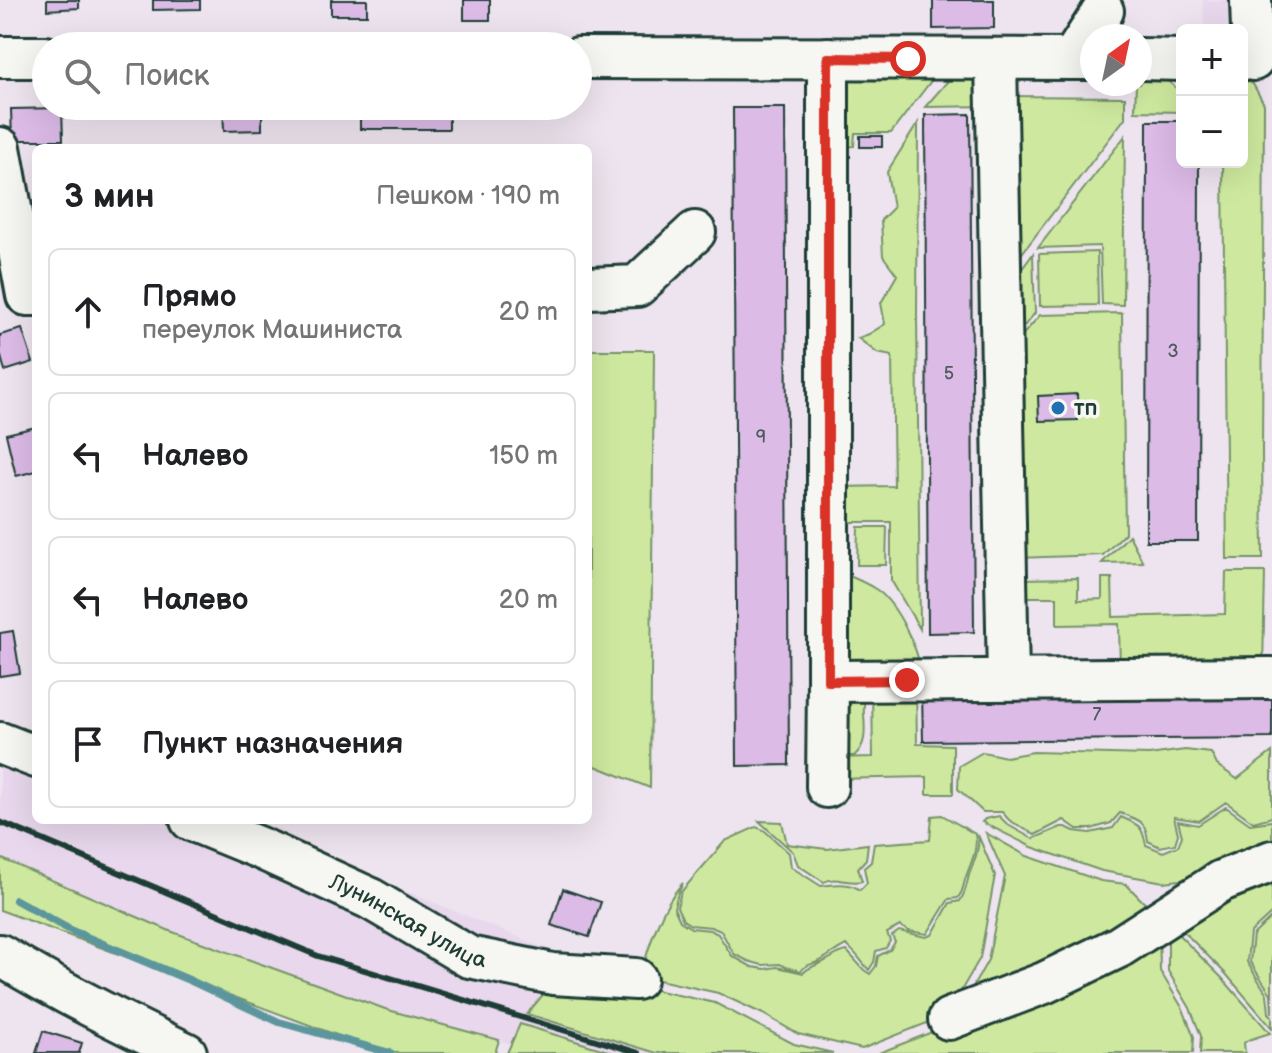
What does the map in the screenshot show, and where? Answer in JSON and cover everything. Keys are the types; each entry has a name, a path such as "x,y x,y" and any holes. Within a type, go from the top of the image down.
{"street":[{"path":"1251,0 1256,60"},
{"path":"0,57 32,57"},
{"path":"592,58 1080,59"},
{"path":"827,787 828,58"},
{"path":"996,59 1008,679"},
{"path":"0,148 27,295 32,295"},
{"path":"592,288 637,286 695,232"},
{"path":"828,681 1272,678"},
{"path":"0,743 32,755"},
{"name":"Лунинская улица","path":"201,824 369,898 469,957 553,974 636,979"},
{"path":"949,1019 1044,983 1119,947 1221,881 1272,861"},
{"path":"0,955 124,1039 186,1053"}],"shaded area":[{"path":"1203,0 1272,0 1272,44 1248,33 1248,24 1204,24"},
{"path":"0,725 32,738 32,824 243,824 596,969 746,1053 543,1053 388,1010 170,931 0,858"}],"green space":[{"path":"837,64 944,64 891,133 855,133 854,146 837,147"},
{"path":"961,66 991,66 991,106 925,107"},
{"path":"1152,68 1176,88 1176,112 1135,111 1136,96 1152,96"},
{"path":"1248,81 1253,84 1264,104 1263,559 1227,559 1223,168 1248,168"},
{"path":"1002,96 1125,97 1125,118 1004,277"},
{"path":"918,123 920,629 891,580 891,522 837,522 838,487 894,486 892,356 877,353 858,338 885,324 881,303 897,275 883,256 881,220 893,208 887,172"},
{"path":"1125,136 1123,305 1102,304 1100,246 1038,248"},
{"path":"1097,252 1098,305 1040,306 1039,254"},
{"path":"1033,254 1035,313 1011,342 1010,285"},
{"path":"1122,313 1125,533 1103,555 1016,558 1013,346 1040,315"},
{"path":"592,350 654,350 650,788 592,765"},
{"path":"858,527 887,527 886,565 857,565"},
{"path":"1129,535 1143,562 1102,563"},
{"path":"837,571 868,584 884,596 905,627 916,650 921,671 845,663"},
{"path":"1226,572 1265,572 1263,669 1120,670 1119,624 1057,625 1057,597 1018,597 1018,579 1078,578 1078,600 1102,599 1102,578 1112,578 1113,617 1225,614"},
{"path":"916,687 917,744 953,745 953,794 927,794 927,777 832,779 831,758 873,757 872,688"},
{"path":"866,688 863,742 854,756 844,756 841,706"},
{"path":"1185,750 1211,753 1217,765 1237,779 1272,752 1272,817 1253,822 1226,802 1199,821 1174,817 1178,834 1175,844 1160,847 1148,841 1140,822 1120,813 1111,823 1091,829 1077,829 1064,820 1035,835 1009,820 1002,812 983,812 958,789 959,766 983,752 1006,757 1033,752 1149,755"},
{"path":"1226,807 1250,824 1272,821 1272,854 1221,875 1164,882 1102,871 1032,847 982,822 999,816 1008,825 1033,839 1061,827 1090,833 1113,828 1121,817 1139,826 1146,845 1163,852 1178,846 1182,836 1178,821 1198,825"},
{"path":"942,815 975,834 973,859 962,891 958,898 949,899 927,934 900,926 887,933 890,941 886,948 876,951 869,970 846,945 801,971 780,964 762,965 748,961 734,954 721,931 691,925 683,920 677,907 681,892 725,841 756,827 764,830 789,853 791,867 821,886 846,885 860,890 867,883 864,868 871,862 874,844 930,840 932,816"},
{"path":"759,821 782,822 787,844 827,849 868,844 866,859 858,868 862,881 833,879 824,882 798,865 793,852"},
{"path":"986,833 1027,856 1101,881 1126,884 1157,916 961,1008 988,960 1005,876"},
{"path":"978,835 995,875 980,958 947,1015 862,1049 798,1034 718,993 641,976 662,914 683,883 674,908 680,921 691,928 718,934 732,956 752,967 777,967 803,973 847,951 870,974 878,956 890,950 895,942 892,936 899,931 926,937 932,935 950,903 960,901 976,855"},
{"path":"0,858 170,931 388,1010 499,1040 495,1053 385,1053 0,910"},
{"path":"1272,869 1272,913 1250,933 1247,962 1267,994 1272,1028 1226,974 1172,920"},
{"path":"1272,917 1272,1013 1271,994 1250,962 1253,935"},
{"path":"1168,924 1222,978 1270,1033 1244,1043 1245,1053 1200,1053 1201,1036 1190,1008 1168,971"},
{"path":"1159,925 1160,971 1183,1009 1194,1037 1193,1053 879,1053 1046,987"},
{"path":"554,981 636,986 715,1003 794,1044 833,1053 657,1053 527,1014"},
{"path":"520,1024 611,1052 612,1053 507,1053"}],"building":[{"path":"47,0 79,0 79,8 47,10"},
{"path":"153,0 200,0 200,9 153,10"},
{"path":"331,0 367,0 367,15 331,15"},
{"path":"464,0 490,0 490,20 464,20"},
{"path":"933,0 994,0 994,28 933,29"},
{"path":"733,108 785,108 789,765 737,766"},
{"path":"11,109 32,109 32,120 62,120 63,140 12,140"},
{"path":"970,114 974,632 928,633 925,115"},
{"path":"224,120 262,120 262,130 224,131"},
{"path":"360,120 449,120 449,129 360,129"},
{"path":"1147,121 1176,121 1176,168 1199,168 1198,541 1146,541"},
{"path":"860,136 882,136 882,147 860,147"},
{"path":"22,329 32,362 5,371 0,353 0,335"},
{"name":"тп","path":"1077,394 1078,420 1039,421 1038,396"},
{"path":"32,428 32,472 16,476 6,434"},
{"path":"13,631 20,673 0,676 0,633"},
{"path":"1272,687 1272,738 923,741 922,690"},
{"path":"563,889 601,902 589,937 551,925"},
{"path":"43,1031 82,1043 79,1053 36,1053"}],"waterway":[{"path":"16,900 72,931 279,1022 390,1053"}],"railway":[{"path":"0,822 318,956 639,1053"}],"place":[{"name":"тп","path":"1058,408"}],"route":[{"path":"907,680 828,681 828,58 908,59"}]}
